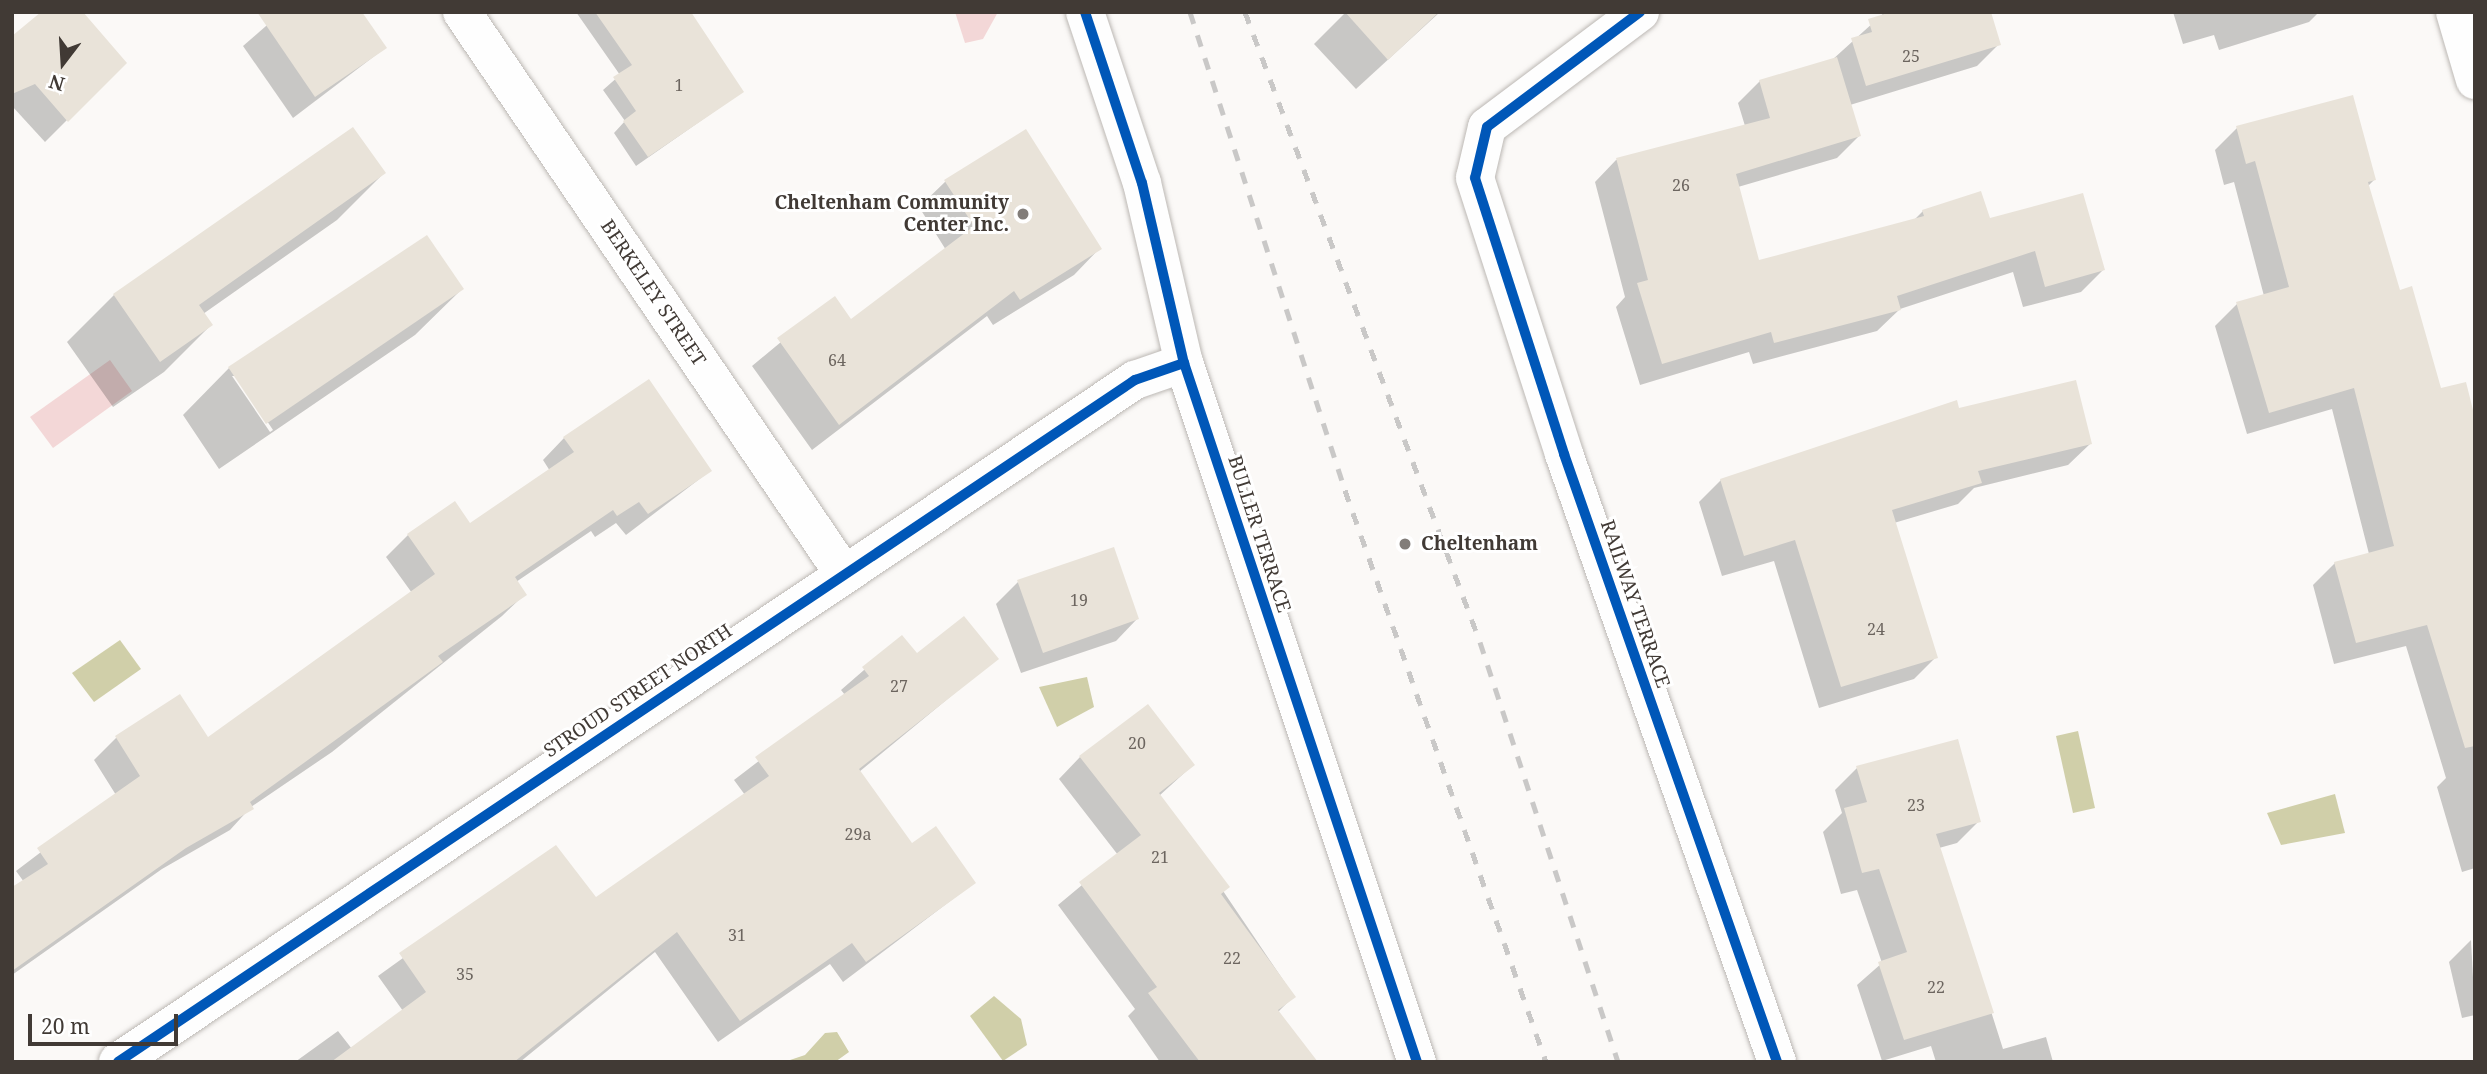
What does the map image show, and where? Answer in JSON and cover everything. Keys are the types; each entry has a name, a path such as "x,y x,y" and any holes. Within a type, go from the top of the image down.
{"street":[{"name":"BERKELEY STREET","path":"462,12 844,574"},
{"name":"BULLER TERRACE","path":"1085,12 1142,183 1184,362 1417,1062"},
{"name":"RAILWAY TERRACE","path":"1640,12 1513,102 1487,127 1478,153 1475,178 1564,454 1777,1062"},
{"path":"2455,12 2475,80"},
{"name":"STROUD STREET NORTH","path":"118,1062 1135,380 1184,362"}],"shaded area":[{"path":"955,12 998,12 983,39 965,43"},
{"path":"110,360 132,391 53,448 30,417"},
{"path":"120,640 141,669 94,702 72,673"},
{"path":"1087,677 1094,707 1057,727 1039,687"},
{"path":"2078,731 2095,808 2073,813 2056,736"},
{"path":"2335,794 2345,833 2281,845 2267,813"},
{"path":"994,996 1021,1019 1027,1045 1003,1061 970,1016"},
{"path":"837,1032 849,1052 835,1062 784,1062 805,1055 825,1033"}],"building":[{"path":"41,12 83,12 127,63 68,122 35,84 12,94 12,36"},
{"path":"257,12 362,12 387,48 315,97"},
{"path":"595,12 691,12 744,92 648,157 623,121 636,111 613,77 632,65"},
{"path":"1345,12 1439,12 1388,60"},
{"path":"1891,12 1991,12 2001,45 1866,86 1851,38 1872,32 1868,19"},
{"path":"1837,57 1861,136 1736,174 1759,260 1924,216 1922,210 1981,191 1990,218 2083,193 2105,270 2045,287 2035,251 1897,296 1901,310 1774,343 1771,332 1662,364 1637,283 1648,280 1616,158 1770,118 1759,80"},
{"path":"2353,95 2376,180 2368,182 2400,290 2412,286 2441,388 2466,382 2475,418 2475,746 2465,748 2427,625 2356,643 2334,562 2394,546 2354,388 2269,413 2236,302 2289,287 2255,161 2246,164 2236,126"},
{"path":"353,127 386,173 199,305 213,325 160,362 113,294"},
{"path":"1026,129 1102,249 1020,300 1014,291 839,425 777,338 835,296 851,319 974,226 944,180"},
{"path":"427,235 464,289 266,424 228,367"},
{"path":"649,379 712,471 648,514 639,502 617,516 613,510 515,577 527,595 438,656 443,662 250,802 254,809 186,848 12,971 12,887 48,864 37,848 140,776 115,736 180,694 208,737 435,574 407,534 455,501 470,523 574,452 563,437"},
{"path":"2076,380 2092,444 1978,471 1982,483 1892,510 1938,658 1841,687 1795,540 1744,556 1720,479 1957,400 1959,408"},
{"path":"1114,547 1139,619 1043,653 1017,580"},
{"path":"964,616 999,659 859,769 912,843 936,826 976,883 866,962 852,943 740,1021 677,932 514,1062 331,1062 426,992 399,953 556,845 596,897 769,776 755,757 869,676 862,667 902,635 917,653"},
{"path":"1148,704 1195,765 1159,793 1230,887 1221,894 1296,997 1278,1010 1318,1062 1200,1062 1148,993 1157,987 1079,882 1141,835 1079,756"},
{"path":"1958,739 1981,822 1936,834 1994,1013 1904,1040 1878,962 1907,952 1879,869 1862,873 1844,808 1867,802 1856,766"}],"railway":[{"path":"1190,12 1345,490 1546,1062"},
{"path":"1245,12 1480,642 1618,1062"}],"cycle path":[{"path":"1085,12 1142,183 1184,363 1417,1062"},
{"path":"1640,12 1487,127 1475,178 1564,454 1777,1062"},
{"path":"118,1062 1135,380 1184,363"}],"place":[{"name":"Cheltenham Community Center Inc.","path":"1023,214"},
{"name":"Cheltenham","path":"1405,544"}]}
